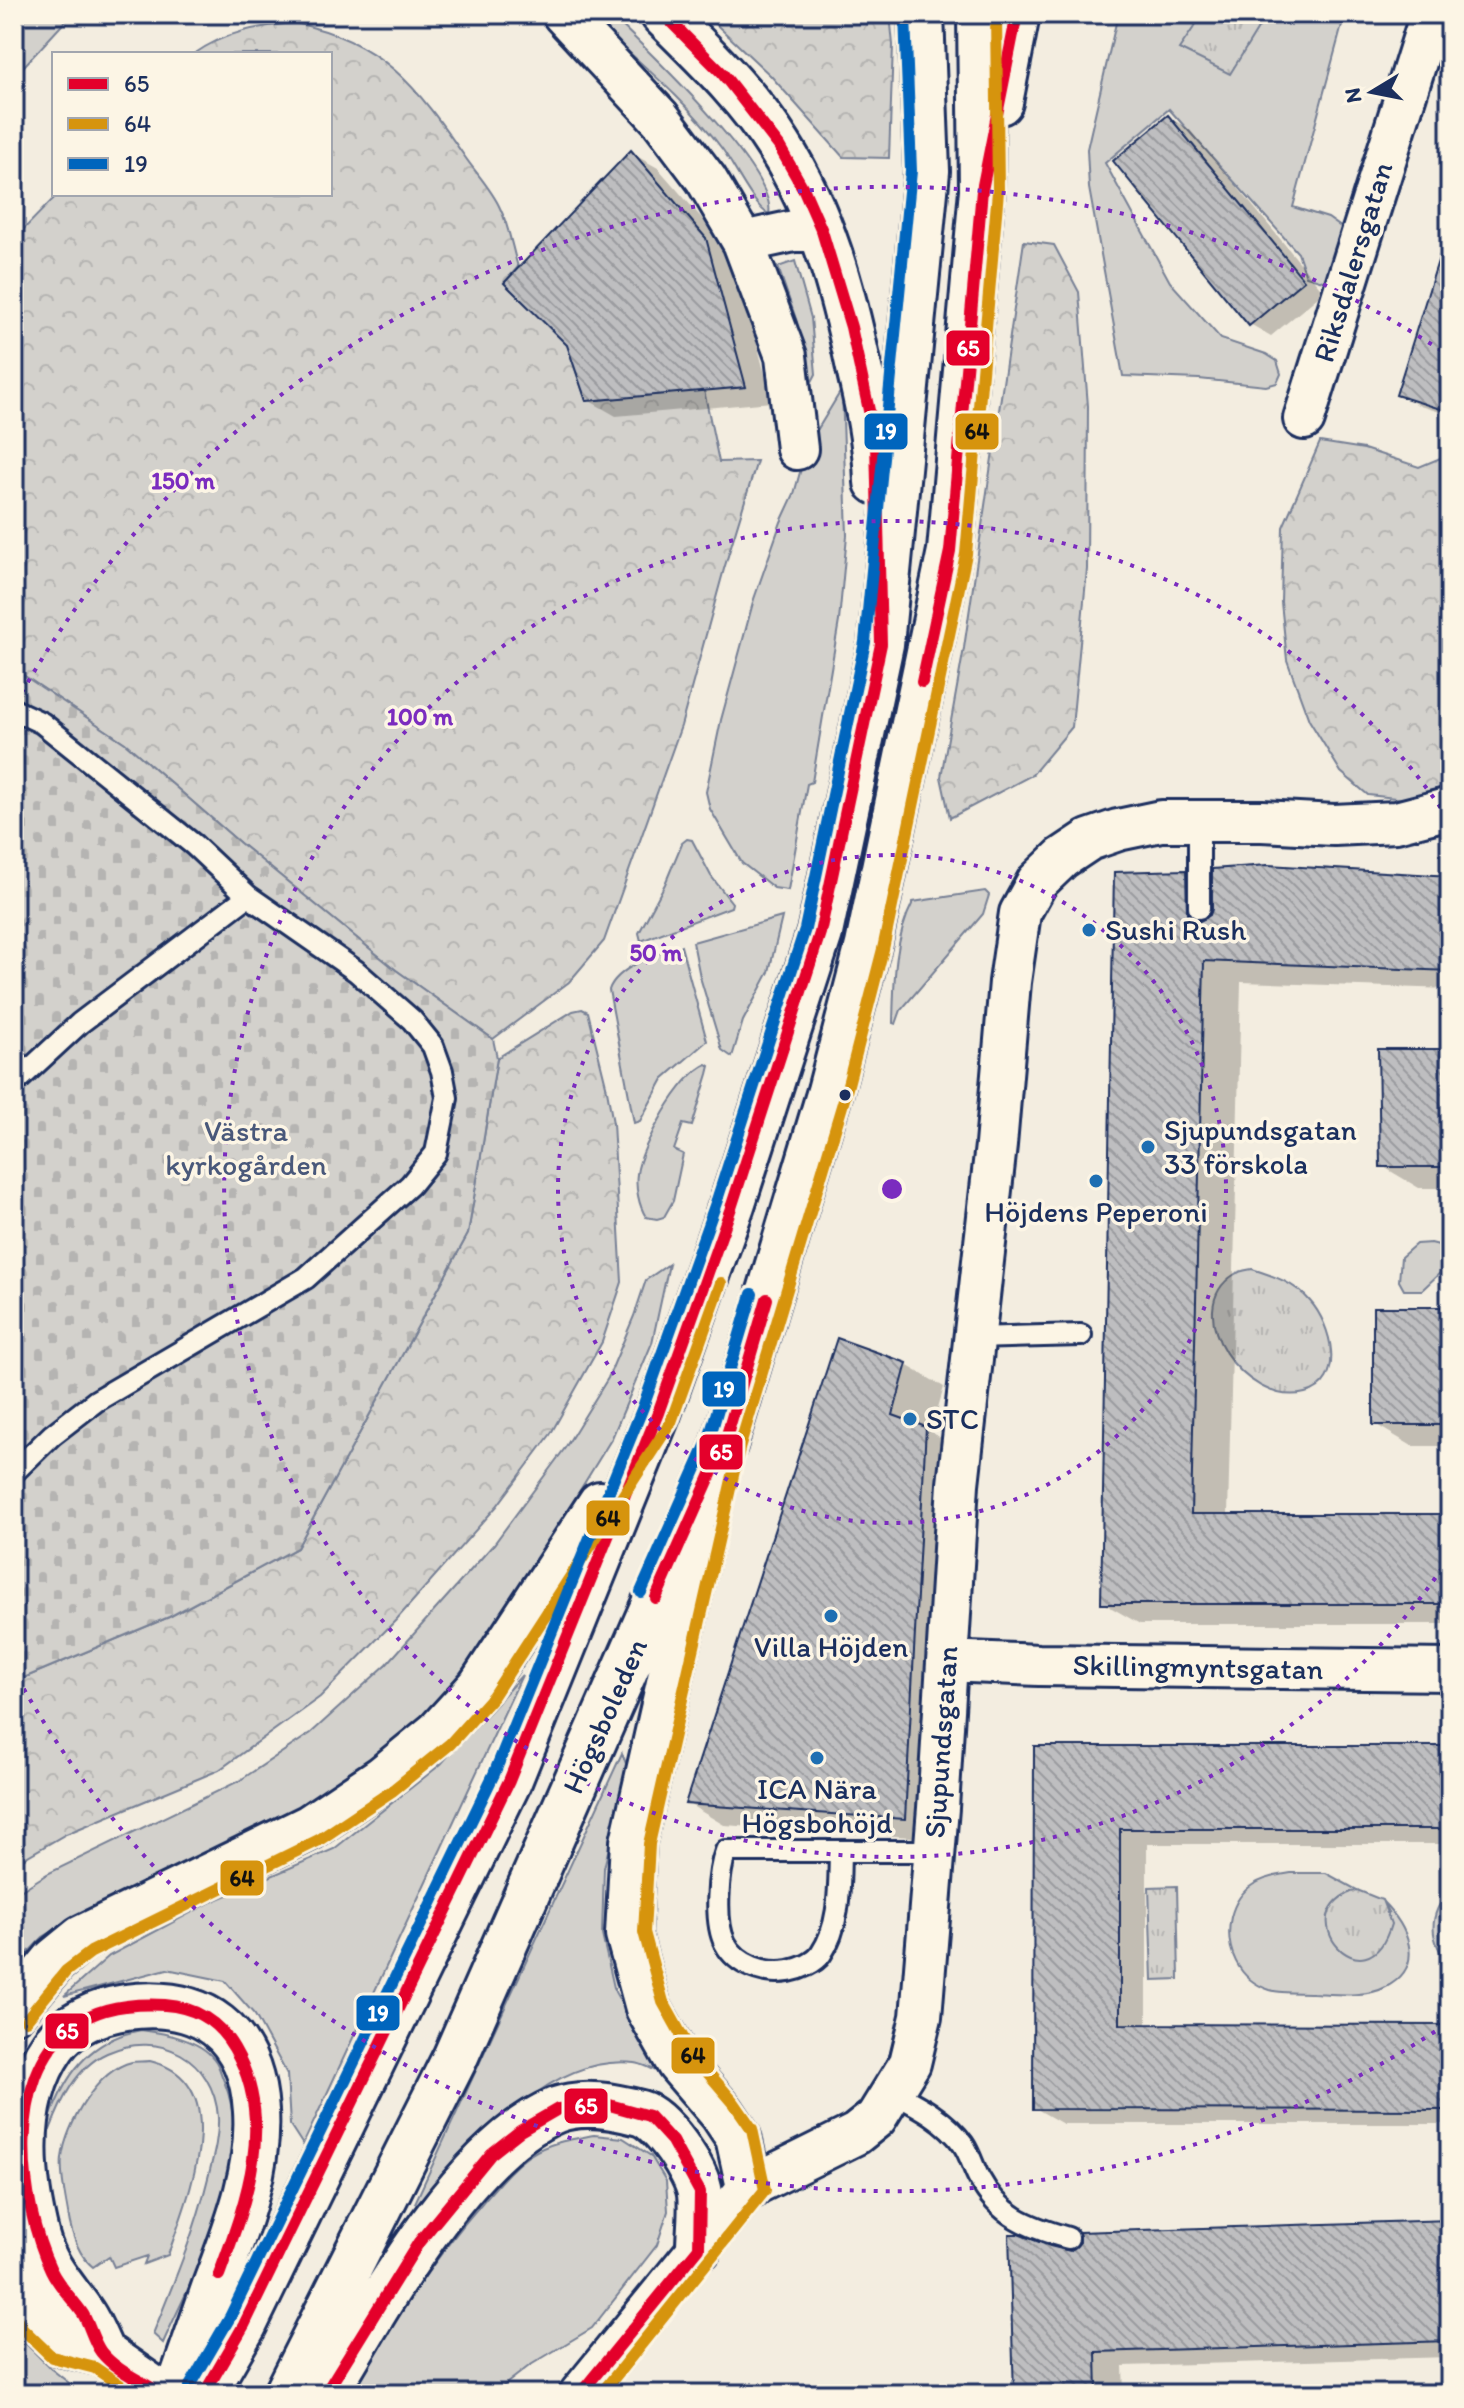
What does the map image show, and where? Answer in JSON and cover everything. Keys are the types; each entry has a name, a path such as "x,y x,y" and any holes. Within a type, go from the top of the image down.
{"main road":[{"path":"663,14 722,73 779,146 804,190 822,231 851,327 876,443 881,644"},
{"name":"Högsboleden","path":"204,2394 251,2311 509,1781 658,1413 732,1205 820,933 881,644 927,171 921,14"},
{"name":"Högsboleden","path":"286,2394 455,2058 724,1445 830,1091 868,945 950,551 982,190 980,14"},
{"path":"982,190 1017,14"},
{"path":"14,2010 55,1960 82,1938 310,1827 383,1778 438,1733 480,1687 658,1413"},
{"path":"724,1445 633,1842 628,1934 648,2008 679,2063 722,2113 738,2137 749,2187"},
{"path":"102,2353 86,2319 52,2274 38,2241 24,2150 26,2109 39,2071 54,2044 71,2027 111,2009 173,2005 205,2016 221,2028 241,2054 254,2089 257,2136 254,2161 235,2232 177,2394"},
{"path":"325,2394 419,2242 501,2146 558,2109 606,2104 649,2116 672,2141 700,2192 699,2248"},
{"path":"14,2283 35,2319 60,2343 102,2353 161,2394"}],"street":[{"path":"563,14 660,118 706,179 743,242 786,356 797,449"},
{"name":"Riksdalersgatan","path":"1304,419 1431,14"},
{"path":"743,242 794,231 822,231"},
{"name":"Sjupundsgatan","path":"749,2187 856,2134 876,2118 910,2063 921,2017 958,1484 996,1145 1010,982 1020,913 1037,882 1062,858 1089,840 1118,830 1161,821 1396,822 1450,808"},
{"name":"Skillingmyntsgatan","path":"947,1661 1450,1670"},
{"path":"580,2394 749,2187"}],"lane":[{"path":"14,710 42,723 194,845 248,896 356,971 412,1020 433,1046 447,1098 436,1153 410,1185 306,1278 96,1401 52,1435 14,1472"},
{"path":"1199,821 1199,908"},
{"path":"14,1084 80,1023 248,896"},
{"path":"974,1338 1081,1335"},
{"path":"840,1851 838,1903 830,1937 819,1958 797,1969 776,1973 758,1970 741,1960 725,1943 719,1917 721,1864 726,1851 840,1851 934,1851"},
{"path":"894,2093 926,2110 964,2145 979,2180 997,2205 1025,2225 1068,2238"}],"green space":[{"path":"27,14 72,14 14,77 14,28"},
{"path":"587,14 610,14 705,110 752,169 766,195 769,214 758,204 723,150 693,113"},
{"path":"705,14 890,14 893,45 889,158 843,157 771,76"},
{"path":"1118,14 1345,14 1293,207 1328,218 1342,228 1326,282 1306,276 1298,253 1169,109 1105,163 1170,282 1221,339 1266,354 1277,361 1281,374 1277,383 1266,386 1123,376 1089,188 1087,149"},
{"path":"1203,14 1267,14 1230,74 1179,49"},
{"path":"295,23 352,42 395,70 431,109 497,201 503,215 518,267 504,283 567,345 586,401 704,390 719,462 757,461 681,726 604,941 569,982 493,1039 396,970 240,843 125,743 14,669 14,226 21,232 56,196 332,196 332,52 197,52 242,31"},
{"path":"1024,241 1054,245 1079,292 1088,406 1087,569 1072,727 1032,775 950,818 941,777 964,648"},
{"path":"795,261 811,318 816,374 807,391 797,322 778,267"},
{"path":"842,389 847,535 839,621 812,782 807,784 788,890 774,888 742,863 710,809 706,792 721,720 754,599 794,494 807,447"},
{"path":"1320,442 1364,449 1419,467 1450,454 1450,792 1405,799 1368,795 1341,772 1309,720 1287,660 1281,602 1283,527"},
{"name":"Västra kyrkogården","path":"14,669 125,743 240,843 396,970 493,1039 497,1058 468,1234 297,1548 169,1617 14,1682"},
{"path":"692,840 711,876 732,903 731,907 641,941 639,933 682,843"},
{"path":"985,891 989,895 983,914 901,1010 896,1024 893,1023 899,946 913,902"},
{"path":"782,917 769,972 743,1021 732,1057 722,1050 693,942"},
{"path":"681,946 707,1041 663,1079 640,1121 634,1123 609,990 613,982 629,968"},
{"path":"582,1009 588,1012 613,1123 622,1282 602,1342 550,1435 497,1506 396,1620 320,1697 219,1770 66,1834 14,1864 14,1682 169,1617 297,1548 468,1234 497,1058 573,1011"},
{"path":"707,1064 710,1066 692,1126 683,1124 674,1150 683,1154 673,1201 664,1217 646,1217 637,1190 640,1162 664,1112 686,1081"},
{"path":"1416,1244 1443,1246 1442,1271 1422,1290 1404,1290 1399,1281 1401,1257"},
{"path":"669,1264 652,1343 612,1438 494,1630 419,1724 364,1767 282,1819 148,1886 90,1909 43,1937 14,1967 14,1895 47,1874 239,1781 311,1733 387,1664 494,1544 565,1448 608,1378 646,1280"},
{"path":"1252,1269 1291,1285 1318,1311 1329,1338 1331,1366 1318,1387 1305,1393 1282,1394 1261,1386 1241,1371 1226,1353 1216,1331 1213,1310 1219,1290 1235,1274"},
{"path":"522,1675 303,2145 290,2125 287,2074 255,2015 225,1981 167,1969 64,1996 109,1956 209,1903 334,1849 441,1764"},
{"path":"622,1753 628,1769 604,1868 602,1935 615,1992 646,2046 680,2084 635,2063 602,2064 571,2073 516,2109 490,2133 426,2209 415,2203"},
{"path":"1291,1873 1326,1873 1357,1890 1339,1899 1328,1916 1388,1912 1382,1901 1399,1921 1409,1945 1410,1956 1399,1978 1369,1993 1350,1994 1275,1991 1249,1979 1232,1951 1229,1929 1235,1906 1253,1884"},
{"path":"1177,1886 1179,1979 1152,1980 1149,1887"},
{"path":"1357,1890 1382,1900 1391,1924 1380,1948 1365,1957 1350,1956 1338,1947 1329,1933 1328,1916 1337,1901"},
{"path":"1450,1890 1450,1966 1438,1947 1434,1919"},
{"path":"141,2030 180,2038 208,2052 219,2067 232,2112 233,2146 219,2215 163,2343 153,2334 197,2218 217,2140 218,2117 206,2079 181,2054 164,2047 127,2046 96,2059 78,2076 47,2132 57,2101 80,2064 100,2046"},
{"path":"150,2061 177,2073 193,2092 199,2117 199,2145 186,2204 168,2255 144,2264 147,2256 114,2267 109,2256 93,2267 79,2249 71,2228 62,2171 65,2145 85,2101 107,2076 132,2062"},
{"path":"594,2135 623,2138 651,2156 666,2181 668,2211 657,2245 592,2328 529,2366 493,2394 349,2394 428,2272 463,2225 505,2177 523,2160 545,2147"},
{"path":"14,2331 50,2368 83,2394 14,2394"}],"building":[{"path":"1168,115 1304,280 1249,326 1113,161"},
{"path":"631,150 706,238 746,387 586,401 567,345 504,283"},
{"path":"1442,248 1450,249 1450,412 1396,395"},
{"path":"1268,865 1450,876 1450,971 1204,961 1191,1514 1450,1514 1450,1604 1101,1604 1114,872 1186,870 1187,914 1193,920 1200,921 1210,915 1212,909 1212,869"},
{"path":"1378,1049 1450,1049 1450,1167 1380,1167"},
{"path":"1373,1307 1450,1307 1450,1425 1373,1425"},
{"name":"Villa Höjden","path":"837,1338 907,1363 893,1415 926,1427 905,1819 685,1804"},
{"path":"1034,1746 1450,1746 1450,1829 1120,1829 1120,2024 1450,2025 1450,2110 1033,2109"},
{"path":"1450,2220 1450,2341 1096,2352 1097,2394 1014,2394 1009,2234 1018,2234 1070,2251 1080,2242 1079,2232"}],"transit line":[{"name":"65","path":"204,2394 244,2325 509,1781 658,1413 732,1205 820,933 881,644 876,443 851,327 822,231 804,190 779,146 722,73 663,14"},
{"name":"64","path":"601,2394 765,2190 752,2129 692,2054 663,2002 644,1932 649,1844 739,1449 845,1096 883,949 966,554 998,191 996,14"},
{"name":"65","path":"922,682 950,551 982,190 1017,14"},
{"name":"19","path":"190,2386 230,2317 494,1774 643,1407 717,1200 805,929 865,642 911,171 905,15"},
{"name":"64","path":"26,2020 66,1971 91,1952 319,1840 392,1791 450,1744 493,1696 671,1422 721,1283"},
{"name":"19","path":"641,1592 709,1439 752,1294"},
{"name":"65","path":"656,1598 724,1445 767,1299"},
{"name":"65","path":"161,2394 122,2370 101,2352 83,2314 51,2270 31,2211 24,2142 27,2108 36,2076 51,2048 72,2026 93,2014 129,2006 176,2006 213,2023 234,2048 247,2076 254,2104 255,2133 247,2190 219,2275"},
{"name":"65","path":"325,2394 419,2242 491,2154 520,2131 558,2109 606,2104 649,2116 672,2141 700,2192 699,2248 580,2394"},
{"name":"64","path":"14,2315 23,2329 52,2357 95,2368 133,2394"}],"place":[{"name":"Sushi Rush","path":"1089,930"},
{"name":"Sjupundsgatan 33 förskola","path":"1148,1147"},
{"name":"Höjdens Peperoni","path":"1096,1181"},
{"name":"STC","path":"910,1419"},
{"name":"Villa Höjden","path":"831,1616"},
{"name":"ICA Nära Högsbohöjd","path":"817,1758"}]}
